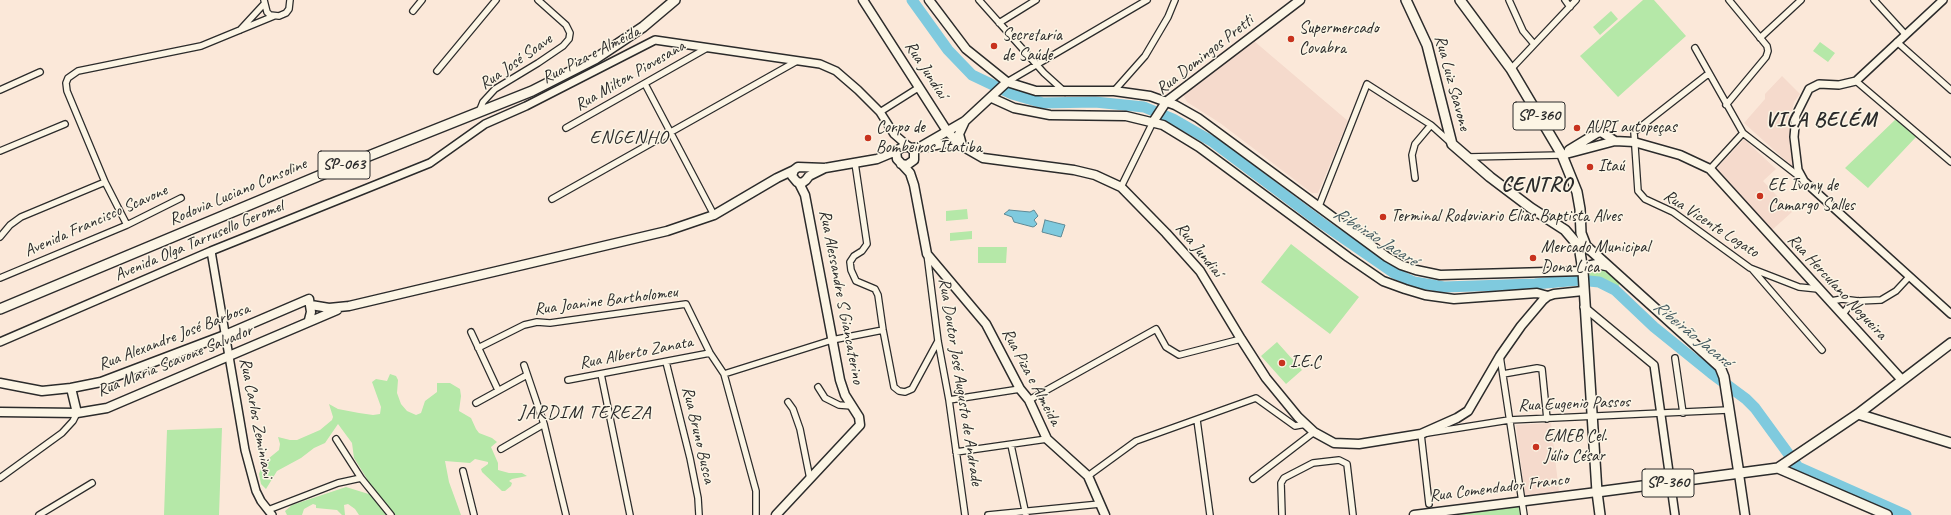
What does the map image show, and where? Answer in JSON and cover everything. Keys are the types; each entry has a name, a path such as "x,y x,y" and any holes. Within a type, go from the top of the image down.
{"main road":[{"name":"Rodovia Luciano Consoline","path":"0,309 342,166 532,91 595,59 643,27 674,0"},
{"name":"Rua Jundiaí","path":"863,0 918,88 947,131 962,146 984,158 1074,170 1095,175 1121,187 1166,233 1200,271 1240,339 1266,378 1314,432 1334,443 1359,444 1421,434 1457,418 1468,411 1500,356 1521,326 1548,296"},
{"path":"929,0 966,49 1005,84 1036,91 1114,91 1150,96 1175,105 1198,118 1387,257 1416,270 1440,275 1583,273 1589,266 1599,264 1608,266"},
{"name":"Rua Domingos Pretti","path":"1154,121 1166,103 1300,0"},
{"name":"Rua Luiz Scavone","path":"1406,0 1427,45 1452,144 1490,177 1531,208 1565,230 1577,244 1583,273 1596,492 1600,515"},
{"name":"SP-360","path":"1460,0 1511,69 1562,155 1577,192 1580,209 1581,233 1586,246 1720,367 1724,377 1739,474"},
{"path":"777,178 803,177 825,168 877,159 903,147 920,147 965,121 1005,84"},
{"path":"993,96 1014,108 1050,115 1126,116 1154,121 1163,125 1199,147 1348,257 1394,285 1425,295 1449,299 1537,293 1548,296 1583,289"},
{"path":"877,159 910,164 926,147 934,144 951,143 962,146 959,134 965,121"},
{"path":"1562,155 1597,133 1601,132 1615,141"},
{"path":"1600,145 1605,140 1606,136"},
{"name":"Rua Herculano Nogueira","path":"1562,155 1615,141 1634,142 1680,155 1710,169 1902,380"},
{"path":"910,147 915,158 914,185"},
{"path":"897,151 900,163 910,173 914,185 927,254"},
{"path":"309,320 310,302 329,308 349,306 667,231 714,215 800,166 803,177"},
{"path":"794,170 792,176 803,177"},
{"name":"Rua Alessandre S Giancaterino","path":"803,177 805,195 840,380 852,406 859,417 860,425 810,479"},
{"path":"1565,230 1571,232 1581,227"},
{"name":"Rua Piza e Almeida","path":"927,254 986,324 1020,389 1029,400 1047,440 1088,476 1105,515"},
{"name":"Rua Alexandre José Barbosa","path":"0,383 42,391 71,388 101,382 310,302"},
{"name":"Rua Maria Scavone Salvador","path":"2,413 77,413 106,408 229,357 309,320 349,306"},
{"path":"1858,414 1951,343"},
{"path":"71,388 77,413"},
{"path":"1858,414 1951,443"},
{"name":"SP-360","path":"1778,468 1858,414"},
{"path":"1778,468 1887,515"},
{"name":"Rua Comendador Franco","path":"1414,515 1778,468"},
{"path":"1739,474 1745,515"},
{"path":"776,515 810,479"}],"street":[{"path":"127,224 105,182 67,90 66,83 68,78 78,71 180,52 201,46 237,33 274,16 283,15 286,13 290,5 290,0"},
{"path":"412,11 422,0"},
{"path":"437,71 496,0"},
{"name":"Rua José Soave","path":"479,112 483,102 495,89 544,59 569,39 570,33 566,25 538,0"},
{"path":"979,0 1044,74 1066,92"},
{"path":"999,23 1036,0"},
{"path":"1005,84 1147,0"},
{"path":"1114,91 1145,56 1168,17 1174,0"},
{"path":"1509,0 1523,31 1534,44"},
{"path":"1565,0 1570,7"},
{"path":"1511,69 1576,0"},
{"path":"1726,105 1766,57 1768,51 1760,38 1729,0"},
{"path":"1760,38 1801,0"},
{"path":"1874,0 1905,34"},
{"path":"1804,181 1798,170 1795,155 1794,125 1796,115 1805,95 1814,86 1847,84 1856,81 1943,0"},
{"path":"264,2 267,12 274,16"},
{"path":"237,33 264,2"},
{"name":"Rua Piza e Almeida","path":"410,172 430,163 485,124 526,106 655,40 820,64 836,71 858,90 880,112 894,134"},
{"path":"1897,42 1951,90"},
{"name":"Rua Milton Piovesana","path":"566,128 646,84 707,48"},
{"path":"1695,48 1708,74 1743,133 1804,181 1951,314"},
{"path":"552,199 798,60"},
{"path":"0,90 40,72"},
{"path":"1634,142 1634,132 1639,127 1708,74"},
{"path":"1856,81 1951,162"},
{"path":"646,84 714,215"},
{"path":"1319,206 1367,84 1431,125 1452,144"},
{"path":"880,112 918,88"},
{"name":"Rua Domingos Pretti","path":"1121,187 1154,121"},
{"path":"0,151 65,124"},
{"path":"1415,178 1412,155 1415,144 1431,125"},
{"path":"1710,169 1743,133"},
{"path":"894,134 910,147"},
{"path":"894,134 897,151"},
{"name":"Rua Vicente Logato","path":"1634,142 1637,188 1645,199 1673,212 1750,268 1799,287 1818,289"},
{"path":"1468,157 1562,155"},
{"path":"855,163 867,244 862,251 854,256 850,262 851,270 856,281 875,289 878,295 882,330 894,387 899,391 905,392 912,389 938,341"},
{"name":"Avenida Olga Tarrusello Geromel","path":"0,342 211,251 410,172"},
{"path":"0,235 10,225 26,215 105,182"},
{"name":"Avenida Francisco Scavone","path":"0,278 127,224 181,198"},
{"name":"Rua Carlos Zeminiani","path":"211,251 250,469 256,491 270,512"},
{"name":"Rua Doutor José Augusto de Andrade","path":"927,254 938,341 949,400 965,515"},
{"path":"1750,268 1822,350"},
{"path":"1831,301 1842,298 1858,301 1881,300 1896,291 1909,277"},
{"path":"1843,314 1849,306 1858,301"},
{"name":"Rua Joanine Bartholomeu","path":"478,348 524,326 537,322 550,324 686,304 710,353 724,374 756,491 756,515"},
{"path":"1584,306 1654,365 1675,515"},
{"path":"724,374 832,340 882,330"},
{"path":"1029,400 1156,330 1166,347 1179,355 1240,339"},
{"path":"471,332 498,390"},
{"name":"Rua Alberto Zanata","path":"568,380 710,353"},
{"path":"1500,356 1524,515"},
{"path":"1675,358 1682,413"},
{"name":"Rua Bruno Busca","path":"666,362 690,458 698,498 699,515"},
{"path":"524,365 544,424 566,515"},
{"path":"1503,374 1537,368 1542,369 1547,419"},
{"path":"601,374 630,515"},
{"path":"476,403 527,375"},
{"path":"818,387 826,398 839,405 852,406"},
{"path":"949,400 1020,389"},
{"path":"1088,476 1136,441 1256,398 1295,426 1306,424"},
{"path":"788,402 793,409 800,429 810,479"},
{"name":"Rua Eugenio Passos","path":"1421,434 1509,420 1728,410"},
{"path":"0,478 62,433 73,421 77,413"},
{"path":"1197,420 1210,515"},
{"path":"501,449 544,424"},
{"path":"1253,479 1314,432"},
{"path":"1421,434 1429,504"},
{"path":"336,439 361,478 391,515"},
{"path":"956,452 1047,440"},
{"path":"1012,445 1026,513"},
{"path":"1282,515 1281,483 1284,478 1313,463 1339,460 1347,464 1353,515"},
{"path":"463,471 474,515"},
{"path":"270,512 338,483 361,478"},
{"path":"39,515 92,483"},
{"path":"988,515 1026,513 1100,504"}],"shaded area":[{"path":"1254,41 1348,121 1318,193 1312,193 1220,123 1187,102 1183,95"},
{"path":"1782,76 1800,94 1794,102 1790,119 1790,146 1794,168 1744,123 1765,99 1765,94"},
{"name":"EE Ivony de Camargo Salles","path":"1744,139 1776,169 1763,181 1792,212 1772,230 1717,168"},
{"name":"EMEB Cel. Júlio César","path":"1551,423 1559,492 1525,496 1516,425"}],"green space":[{"path":"1643,0 1654,0 1686,36 1618,97 1580,56"},
{"path":"1611,11 1618,19 1600,35 1593,27"},
{"path":"1820,42 1835,53 1828,62 1813,51"},
{"path":"1896,119 1916,137 1868,188 1845,168"},
{"path":"967,209 968,219 946,221 946,211"},
{"path":"972,231 972,239 950,241 950,233"},
{"path":"1291,244 1359,297 1330,334 1261,282"},
{"path":"978,247 1007,247 1006,263 978,263"},
{"path":"1595,269 1602,269 1620,283 1618,287 1601,279 1590,278 1589,272"},
{"name":"I.E.C","path":"1277,342 1302,370 1286,384 1261,356"},
{"path":"390,374 396,376 398,380 397,393 401,404 407,411 416,415 421,413 425,401 437,392 437,383 450,383 460,389 461,396 459,411 471,418 479,433 492,438 497,442 491,447 498,463 498,470 509,473 522,473 527,476 512,479 509,481 512,483 511,486 505,491 502,491 482,472 481,469 488,464 488,462 475,459 470,463 445,461 449,482 461,515 359,515 355,509 348,504 344,505 345,515 342,515 337,510 316,508 316,505 313,504 304,509 302,515 287,515 285,511 292,505 346,487 375,496 375,493 354,458 352,443 338,424 325,443 314,448 301,458 277,471 266,489 261,484 259,474 263,463 279,450 280,444 278,437 297,440 320,430 332,420 333,417 329,404 338,409 373,415 380,414 381,407 372,382 376,379 387,381"},
{"path":"222,428 219,515 164,515 167,430"},
{"path":"1519,505 1520,515 1452,515"}],"water":[{"path":"1009,210 1030,212 1034,210 1038,216 1034,220 1037,224 1033,227 1014,222 1012,217 1004,214"},
{"path":"1045,220 1065,225 1061,237 1042,232"}],"waterway":[{"name":"Ribeirão Jacaré","path":"912,0 948,50 972,75 1012,94 1043,103 1095,102 1144,107 1173,119 1213,142 1320,222 1394,273 1414,282 1444,287 1535,284 1579,280 1599,282 1615,290 1654,327 1746,399 1755,408 1798,467 1906,515"}],"place":[{"name":"Supermercado Covabra","path":"1291,39"},
{"name":"Secretaria de Saúde","path":"994,46"},
{"name":"AUPI autopeças","path":"1577,128"},
{"name":"Corpo de Bombeiros Itatiba","path":"868,138"},
{"name":"Itaú","path":"1590,167"},
{"name":"EE Ivony de Camargo Salles","path":"1760,196"},
{"name":"Terminal Rodoviario Elias Baptista Alves","path":"1383,217"},
{"name":"Mercado Municipal Dona Lica","path":"1533,258"},
{"name":"I.E.C","path":"1282,363"},
{"name":"EMEB Cel. Júlio César","path":"1536,447"}],"district":[{"name":"VILA BELÉM","path":"1821,120"},
{"name":"ENGENHO","path":"629,138"},
{"name":"CENTRO","path":"1537,185"},
{"name":"JARDIM TEREZA","path":"585,413"}]}
